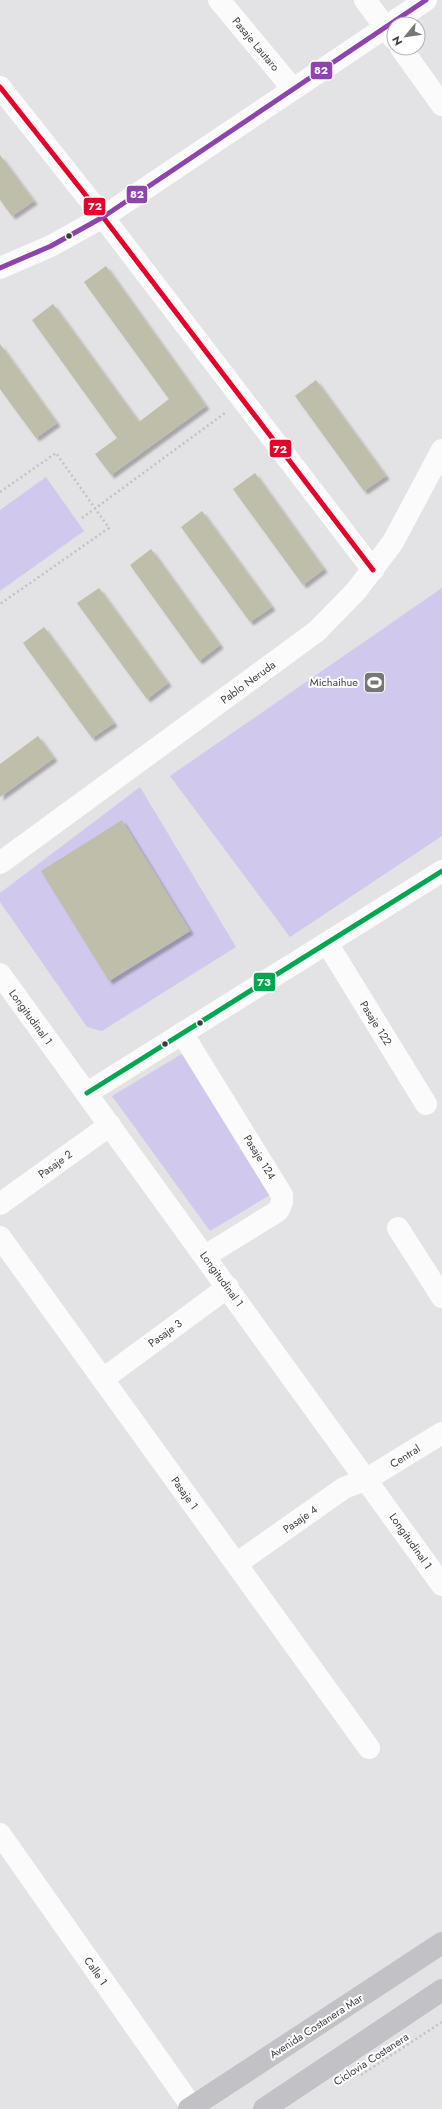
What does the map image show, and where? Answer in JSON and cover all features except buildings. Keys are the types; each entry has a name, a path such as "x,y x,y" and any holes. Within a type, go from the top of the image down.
{"main road":[{"name":"Avenida Costanera Mar","path":"190,2108 442,1943"},
{"path":"264,2109 442,1990"}],"street":[{"name":"Pasaje Lautaro","path":"219,0 293,89"},
{"path":"365,0 386,28"},
{"path":"409,16 426,0"},
{"path":"0,268 51,246 103,217 293,89 386,35"},
{"path":"407,56 442,105"},
{"path":"0,87 103,217 373,570"},
{"name":"Pablo Neruda","path":"0,863 317,631 338,612 373,570 400,530 442,450"},
{"path":"87,1093 442,871"},
{"name":"Pasaje 122","path":"327,943 426,1104"},
{"name":"Longitudinal 1","path":"0,974 367,1479 442,1585"},
{"name":"Pasaje 124","path":"182,1033 282,1195 282,1202 278,1211 205,1256"},
{"name":"Pasaje 2","path":"0,1204 110,1125"},
{"path":"398,1228 442,1297"},
{"name":"Pasaje 1","path":"0,1237 369,1748"},
{"name":"Pasaje 3","path":"103,1379 228,1287"},
{"name":"Central","path":"367,1479 442,1433"},
{"name":"Pasaje 4","path":"236,1564 344,1488 367,1479"},
{"name":"Calle 1","path":"0,1834 190,2108"}],"path":[{"path":"82,518 242,400"},
{"path":"0,492 56,453 109,528 0,604"},
{"name":"Ciclovia Costanera","path":"356,2078 442,2022"}],"shaded area":[{"path":"46,477 84,531 0,591 0,510"},
{"name":"Michaihue","path":"442,588 442,836 290,937 170,776"},
{"path":"140,787 236,947 102,1031 87,1027 0,902 0,893"},
{"path":"185,1052 270,1195 210,1231 112,1096"}],"transit line":[{"name":"82","path":"0,268 51,246 103,217 426,0"},
{"name":"72","path":"0,87 103,217 373,570"},
{"name":"73","path":"87,1093 442,871"}],"place":[{"name":"Michaihue","path":"374,682"}]}
